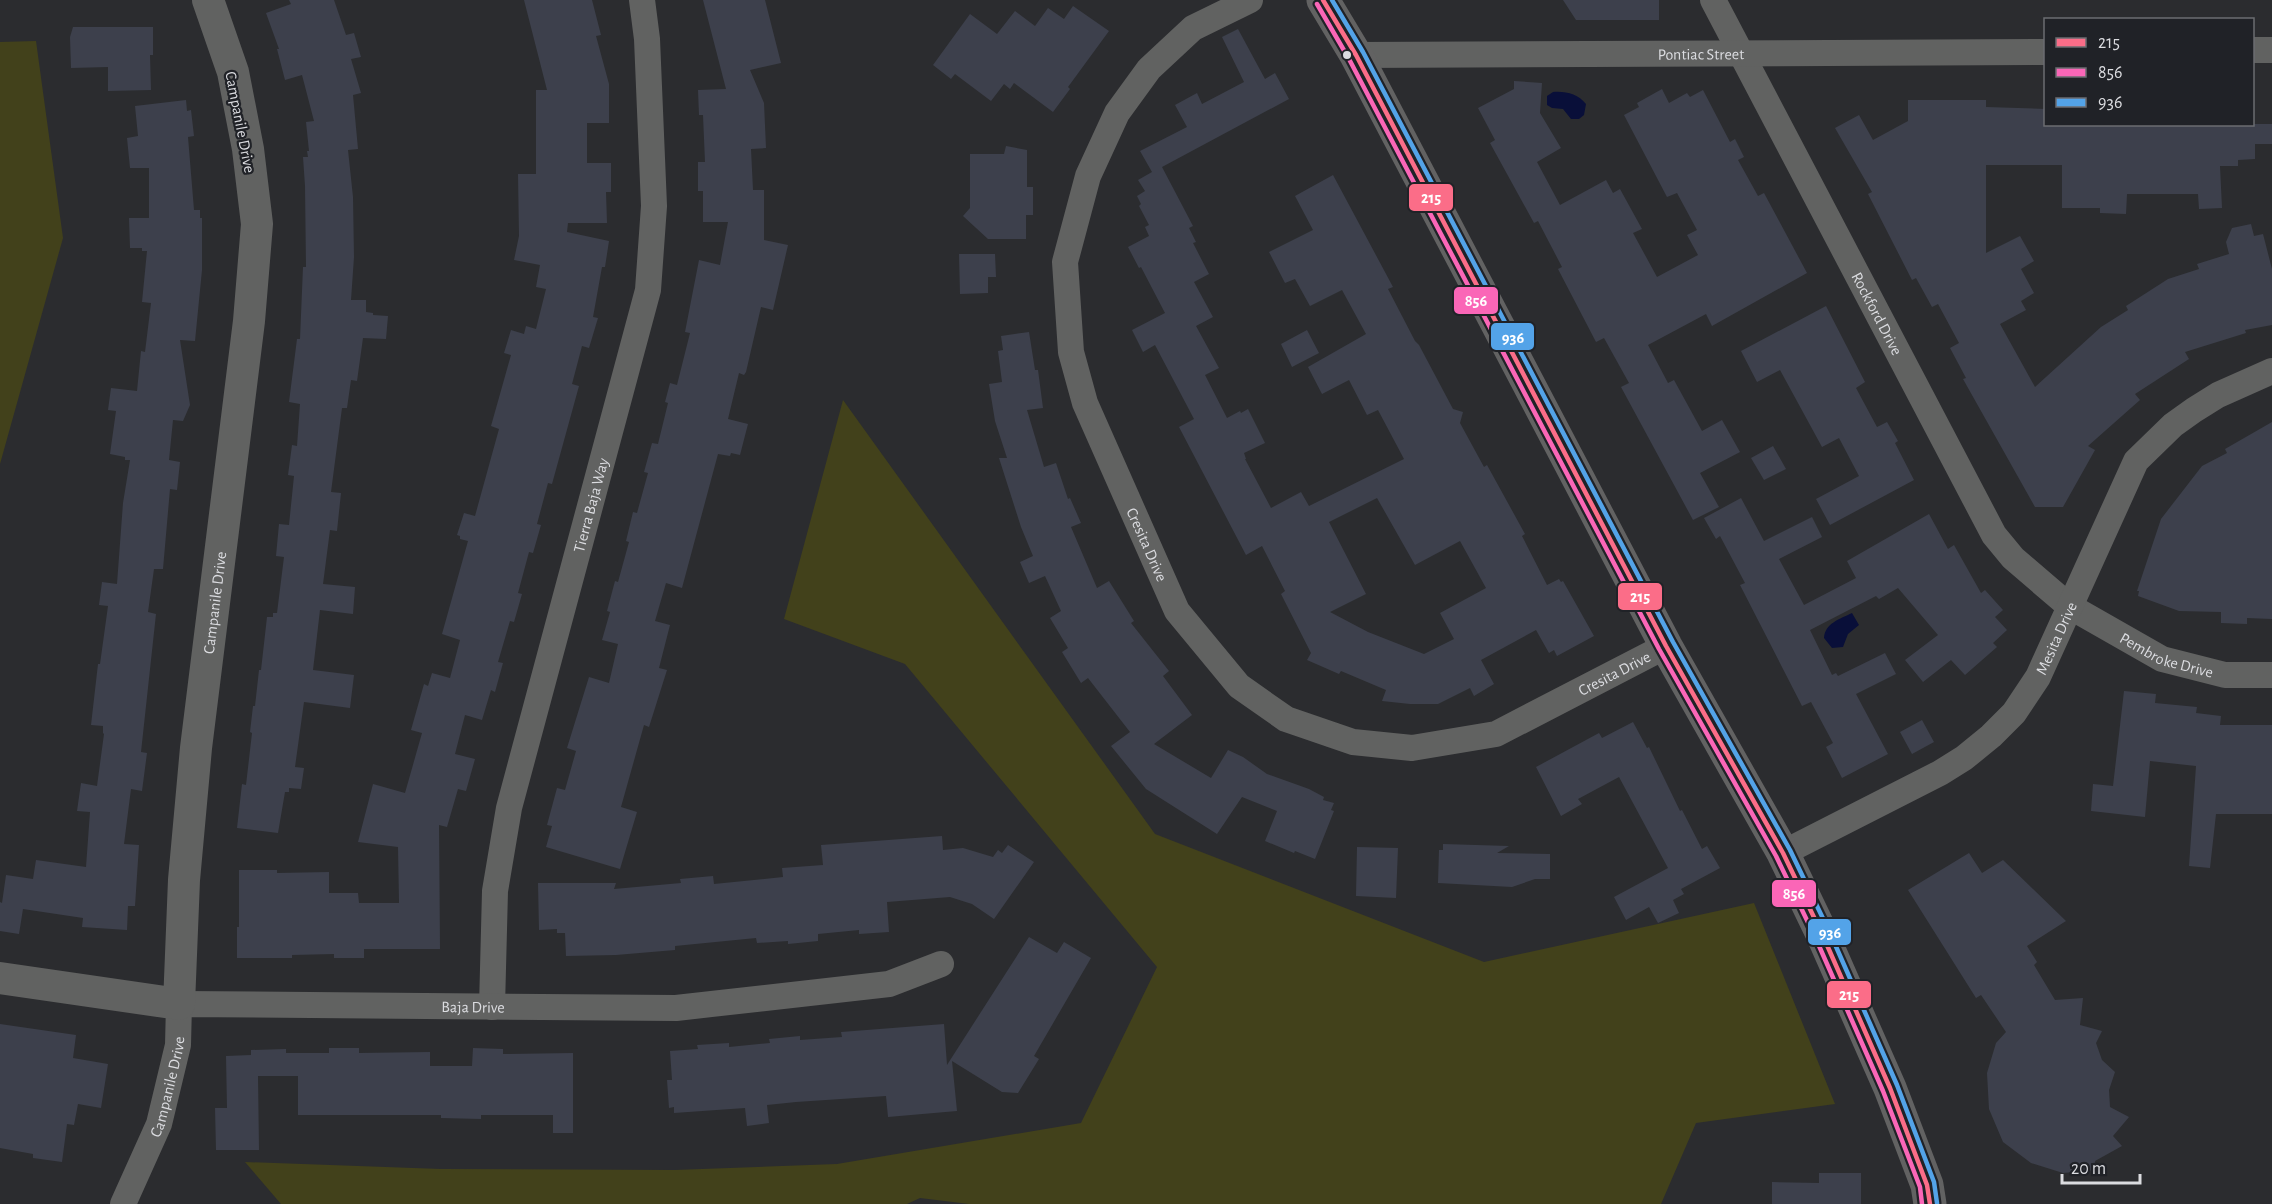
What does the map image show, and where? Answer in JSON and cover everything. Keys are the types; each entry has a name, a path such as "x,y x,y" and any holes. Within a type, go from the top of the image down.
{"main road":[{"path":"1323,0 1356,55 1666,646 1783,854 1823,936 1890,1088 1927,1185 1930,1204"}],"street":[{"name":"Campanile Drive","path":"123,1204 159,1124 178,1045 183,880 196,748 247,333 257,224 248,149 233,72 208,0"},
{"name":"Tierra Baja Way","path":"492,1007 495,891 509,808 648,290 654,206 647,39 642,0"},
{"name":"Cresita Drive","path":"1250,0 1192,28 1149,69 1117,113 1088,176 1065,262 1071,352 1085,403 1177,611 1239,686 1286,719 1353,742 1412,748 1496,734 1666,646"},
{"name":"Rockford Drive","path":"1713,0 1994,535 2013,558 2069,606"},
{"path":"2254,50 2272,50"},
{"name":"Pontiac Street","path":"1356,55 2044,52"},
{"name":"Mesita Drive","path":"1783,854 1940,773 1964,758 1991,736 2014,713 2038,677 2136,461 2173,425 2194,410 2218,395 2272,371"},
{"name":"Pembroke Drive","path":"2069,606 2162,659 2225,675 2272,675"},
{"name":"Baja Drive","path":"0,978 180,1004 676,1008 889,984 942,964"}],"shaded area":[{"path":"36,41 63,238 0,464 0,42"},
{"path":"1553,92 1567,93 1579,98 1586,104 1584,115 1579,119 1571,119 1563,109 1547,105 1547,96"},
{"path":"843,400 1155,834 1484,962 1754,903 1835,1104 1696,1123 1661,1204 969,1204 920,1198 907,1204 281,1204 245,1162 441,1169 675,1170 837,1164 1081,1123 1157,967 905,664 784,619"},
{"path":"1852,613 1859,625 1848,634 1843,647 1832,648 1824,638 1827,629 1834,622"}],"building":[{"path":"289,0 334,0 346,35 354,33 361,57 351,59 361,93 353,95 358,149 348,150 353,197 354,257 351,300 366,300 366,312 388,316 386,339 363,338 357,381 351,380 347,408 342,408 331,492 341,493 337,531 330,530 323,584 355,587 353,614 320,610 313,670 354,675 350,708 304,702 295,767 304,768 301,789 289,788 289,792 285,792 278,833 237,828 242,784 246,785 253,706 255,706 259,670 261,670 267,617 273,617 273,613 277,613 284,557 276,556 279,524 289,525 294,476 288,475 292,445 297,446 300,404 289,402 297,339 300,339 303,267 306,267 303,157 308,157 307,151 309,151 306,122 314,121 302,75 285,80 277,49 279,49 266,13 291,4"},
{"path":"524,0 592,0 601,35 596,36 609,84 609,123 587,123 587,163 611,163 611,192 606,192 607,223 568,223 567,232 609,241 593,317 598,318 589,348 582,346 572,384 579,386 552,484 548,483 537,524 541,525 533,553 529,552 518,593 522,594 514,622 510,621 498,662 503,663 495,692 491,690 482,720 465,715 455,754 475,759 466,791 458,789 447,827 439,825 440,949 364,949 364,958 334,958 334,954 292,955 292,958 237,958 239,870 277,870 277,873 329,872 329,893 358,893 359,903 399,903 398,847 358,842 373,784 405,793 422,733 411,730 424,684 428,686 432,673 450,678 460,640 442,634 468,541 460,539 457,535 464,513 475,516 499,429 491,426 511,355 504,353 511,330 524,334 526,326 536,329 546,289 536,287 540,265 514,260 519,236 518,174 536,174 536,90 547,90"},
{"path":"703,0 765,0 781,63 750,70 764,103 766,148 751,149 753,190 764,190 764,240 788,245 773,310 761,307 746,372 744,375 739,373 728,419 748,424 740,455 718,454 682,588 666,583 655,621 670,625 659,668 667,670 649,727 644,725 621,807 637,812 620,869 546,847 552,826 547,825 557,788 565,790 576,751 567,748 589,677 609,683 618,644 602,640 610,612 607,611 629,542 626,541 633,512 637,513 648,473 644,472 652,443 658,444 668,403 665,402 670,383 677,385 690,333 685,332 699,260 720,265 728,222 703,222 703,191 698,191 698,162 705,162 703,115 699,115 698,90 726,89"},
{"path":"1563,0 1659,0 1659,20 1576,20"},
{"path":"1073,6 1109,31 1068,87 1070,89 1053,112 1014,83 1010,89 1004,84 991,101 955,74 951,79 933,65 970,14 997,34 1015,11 1035,26 1048,8 1064,19"},
{"path":"73,27 153,27 153,55 150,55 151,90 108,91 108,67 71,68 70,37"},
{"path":"1238,29 1265,79 1275,73 1289,99 1162,167 1193,226 1189,228 1196,242 1193,243 1209,274 1194,282 1213,317 1196,326 1219,368 1205,375 1227,418 1248,409 1265,443 1244,453 1271,508 1301,492 1309,506 1404,459 1378,410 1367,415 1349,380 1322,394 1308,367 1366,334 1342,290 1310,306 1295,279 1285,283 1269,252 1313,230 1295,196 1333,175 1393,287 1388,289 1415,341 1453,409 1463,412 1460,423 1484,467 1487,465 1525,534 1522,536 1547,585 1559,579 1563,581 1594,636 1557,656 1554,650 1549,653 1536,630 1481,660 1494,684 1474,696 1470,688 1438,704 1382,701 1386,690 1307,660 1311,653 1281,594 1285,591 1262,546 1246,555 1179,427 1194,419 1155,345 1143,352 1132,330 1165,313 1128,247 1149,236 1145,227 1149,225 1139,206 1141,204 1137,196 1145,191 1138,180 1152,172 1140,151 1187,127 1175,105 1197,93 1202,104 1244,82 1222,37","holes":["1377,498 1415,565 1460,541 1486,588 1440,613 1454,639 1424,654 1368,632 1330,612 1366,594 1329,522"]},
{"path":"1514,81 1542,83 1540,113 1561,148 1537,162 1560,205 1606,180 1613,193 1620,189 1642,229 1633,233 1657,277 1698,255 1687,235 1697,230 1677,193 1667,197 1624,115 1639,107 1637,103 1662,89 1669,103 1687,93 1690,97 1703,90 1730,142 1735,139 1744,157 1738,160 1758,196 1764,193 1807,273 1712,326 1706,314 1648,345 1668,383 1674,380 1702,431 1722,420 1740,452 1700,473 1719,507 1693,520 1621,387 1629,383 1604,338 1596,342 1558,269 1562,267 1538,221 1534,223 1490,143 1495,140 1478,108 1514,89"},
{"path":"186,100 187,111 191,110 194,136 188,137 194,210 200,210 200,218 202,218 202,270 195,341 180,340 190,405 183,421 173,420 169,460 180,462 177,490 170,489 163,569 154,569 148,612 156,614 141,752 147,753 142,791 131,789 124,844 139,845 135,906 128,906 127,930 82,927 83,918 23,909 19,934 0,931 0,902 2,903 6,875 33,879 36,860 86,867 90,812 77,811 81,783 97,786 104,734 103,726 91,725 108,606 99,605 102,582 117,584 123,503 130,460 110,454 116,411 108,410 111,388 137,391 141,351 145,352 151,303 142,302 147,251 142,251 142,248 130,248 129,218 149,218 149,168 130,168 127,138 138,136 135,106"},
{"path":"1908,100 1986,100 1986,107 2044,109 2044,126 2254,126 2254,124 2272,124 2272,144 2255,144 2255,159 2238,160 2238,166 2220,166 2222,208 2199,209 2198,194 2127,194 2126,214 2100,213 2100,208 2062,208 2062,165 1986,165 1986,253 2020,236 2034,261 2021,269 2034,293 2021,301 2026,310 2000,324 2035,387 2101,327 2128,310 2126,306 2168,279 2199,269 2197,264 2229,254 2226,242 2232,228 2251,224 2254,236 2263,234 2272,269 2272,325 2245,330 2246,333 2185,352 2189,359 2135,394 2140,400 2088,446 2095,450 2063,507 2035,507 1963,379 1966,378 1950,348 1959,343 1938,304 1932,307 1916,278 1912,280 1868,194 1872,192 1835,128 1859,115 1873,140 1908,121"},
{"path":"1006,146 1027,150 1027,187 1033,187 1033,215 1026,215 1026,239 988,239 963,216 970,208 970,154 1004,154"},
{"path":"959,254 995,254 996,277 988,277 988,293 960,294"},
{"path":"1826,306 1865,382 1856,388 1877,427 1887,422 1898,441 1895,443 1914,480 1830,525 1816,499 1859,476 1839,438 1822,447 1780,370 1757,382 1741,351"},
{"path":"1307,330 1319,353 1292,367 1281,344"},
{"path":"1029,332 1035,370 1038,370 1043,408 1027,410 1044,467 1056,463 1068,499 1070,498 1081,523 1071,527 1097,588 1109,581 1134,621 1131,623 1169,671 1163,676 1192,715 1154,744 1211,778 1228,750 1243,757 1267,774 1309,789 1324,797 1323,800 1334,803 1331,810 1334,811 1315,859 1265,841 1277,811 1242,797 1217,834 1146,789 1111,746 1130,732 1088,678 1081,683 1062,652 1068,648 1050,618 1061,611 1045,576 1029,583 1020,562 1033,556 1021,527 999,458 1007,458 995,421 989,384 1002,382 998,351 1003,350 1001,336"},
{"path":"2272,422 2272,619 2247,618 2247,624 2221,623 2221,612 2179,611 2138,596 2139,591 2137,591 2161,519 2202,466 2227,453 2225,449"},
{"path":"1773,446 1786,469 1764,480 1751,458"},
{"path":"1741,498 1764,541 1812,517 1822,537 1779,559 1804,605 1856,578 1847,561 1929,514 1948,549 1954,545 1981,593 1985,590 2003,610 1995,617 2007,630 1993,643 1997,647 1965,675 1951,660 1923,682 1905,660 1938,635 1898,588 1879,599 1876,596 1810,630 1832,675 1836,673 1838,676 1885,653 1896,674 1856,694 1888,754 1842,778 1826,747 1833,743 1811,702 1802,706 1740,585 1745,583 1720,536 1716,539 1704,518"},
{"path":"2124,691 2156,694 2155,703 2197,707 2196,713 2221,716 2220,725 2272,725 2272,814 2216,814 2210,868 2189,866 2196,766 2150,761 2145,817 2091,811 2093,784 2113,786"},
{"path":"1922,720 1934,742 1912,754 1900,732"},
{"path":"1633,722 1647,748 1649,747 1680,811 1682,810 1702,849 1707,846 1720,868 1681,889 1684,894 1673,900 1679,913 1658,923 1649,907 1626,920 1614,897 1668,868 1619,777 1578,799 1582,804 1561,816 1536,767 1599,733 1602,738"},
{"path":"942,836 943,850 963,848 993,857 998,850 1002,853 1008,845 1034,862 994,919 972,904 950,897 887,902 889,932 859,934 859,930 818,934 818,941 788,944 788,941 757,943 756,938 675,946 675,950 616,955 566,956 565,933 557,933 557,929 539,930 538,883 616,883 614,889 681,883 680,879 713,876 714,884 783,877 782,868 823,865 821,845"},
{"path":"1443,844 1509,846 1497,853 1550,854 1550,879 1535,879 1512,887 1438,883 1439,850 1443,850"},
{"path":"1357,847 1398,848 1396,898 1356,896"},
{"path":"1969,853 1982,873 2003,860 2066,921 2027,946 2037,962 2034,965 2055,1000 2083,998 2080,1025 2102,1031 2096,1043 2102,1060 2115,1072 2109,1090 2110,1107 2129,1117 2113,1136 2122,1146 2095,1161 2096,1170 2063,1173 2031,1163 2003,1142 1989,1109 1987,1073 1996,1043 2006,1032 1981,995 1976,998 1908,890"},
{"path":"1029,937 1057,953 1064,942 1091,958 1034,1056 1039,1059 1018,1093 1002,1092 952,1061 957,1111 888,1117 886,1096 796,1102 767,1105 769,1123 747,1126 745,1108 674,1113 674,1107 669,1108 667,1080 672,1080 670,1051 698,1049 697,1045 729,1043 729,1047 770,1043 769,1039 800,1036 800,1040 842,1037 841,1032 944,1024 947,1065"},
{"path":"0,1024 76,1035 73,1058 108,1064 101,1108 78,1104 74,1125 67,1124 62,1162 33,1158 33,1154 0,1148"},
{"path":"329,1048 359,1048 359,1053 430,1052 430,1066 472,1066 473,1048 503,1049 503,1054 573,1053 573,1133 553,1133 553,1115 481,1115 481,1119 441,1118 441,1115 298,1115 298,1076 258,1076 259,1150 216,1150 215,1108 227,1108 226,1056 251,1055 251,1050 286,1049 286,1053 329,1053"},
{"path":"1819,1173 1861,1173 1861,1204 1772,1204 1772,1182 1819,1183"}],"transit line":[{"name":"215","path":"1323,0 1356,55 1666,646 1783,853 1823,936 1890,1088 1927,1185 1930,1204"},
{"name":"936","path":"1332,0 1363,52 1673,642 1790,850 1830,933 1897,1085 1934,1182 1937,1203"},
{"name":"856","path":"1317,4 1349,59 1659,649 1776,856 1816,939 1883,1091 1920,1187 1922,1204"}]}
